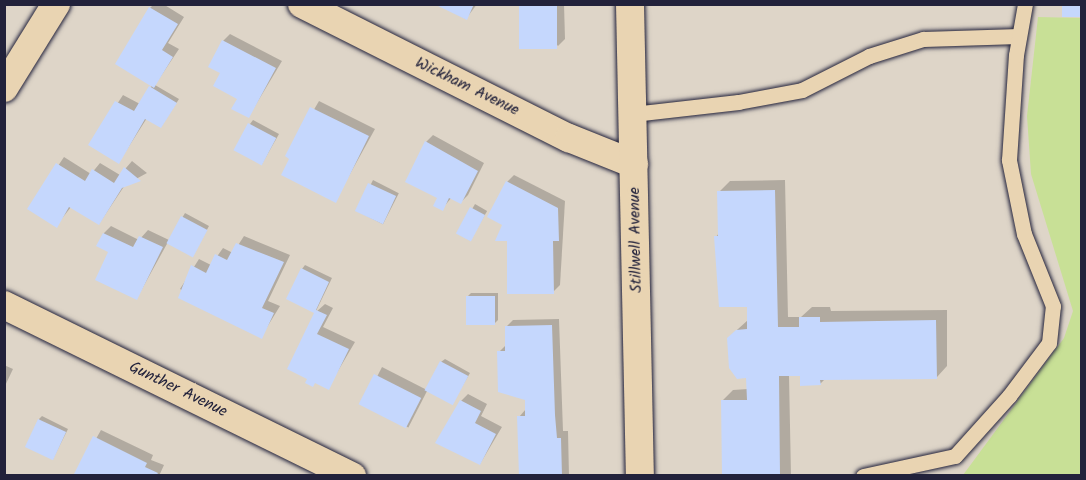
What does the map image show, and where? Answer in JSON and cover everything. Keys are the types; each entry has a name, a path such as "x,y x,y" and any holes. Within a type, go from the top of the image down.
{"street":[{"path":"4,88 56,4"},
{"name":"Wickham Avenue","path":"302,4 569,138 634,164"},
{"name":"Stillwell Avenue","path":"630,4 640,476"},
{"name":"Gunther Avenue","path":"4,305 352,476"}],"lane":[{"path":"863,476 955,456 1009,396 1049,343 1053,306 1024,234 1010,160 1019,36 1024,4"},
{"path":"633,114 738,102 802,90 869,56 923,39 1019,36"}],"green space":[{"path":"1038,17 1081,18 1081,475 963,475 1064,338 1073,311 1031,174 1027,116"}],"building":[{"path":"434,4 474,4 467,20"},
{"path":"519,4 557,4 557,49 519,49"},
{"path":"1062,4 1082,4 1082,17 1062,17"},
{"path":"149,7 178,24 162,50 173,57 154,88 115,64"},
{"path":"222,40 276,68 249,118 231,109 237,99 213,86 220,73 208,67"},
{"path":"149,86 177,103 161,128 145,119 119,164 88,145 115,101 134,111"},
{"path":"310,107 369,136 336,203 281,175 289,159 285,156"},
{"path":"248,123 276,138 262,165 233,150"},
{"path":"425,141 478,171 461,204 449,198 443,211 433,206 437,198 405,182"},
{"path":"56,163 85,181 92,169 114,183 124,167 141,181 122,188 99,225 69,207 57,228 27,209"},
{"path":"506,181 558,208 559,241 553,241 554,294 507,294 507,241 495,241 502,225 487,217"},
{"path":"368,183 396,196 383,224 355,211"},
{"path":"775,190 778,327 799,327 799,317 820,317 820,322 936,320 937,379 820,380 821,385 800,386 800,376 779,376 780,476 722,476 721,400 747,400 746,378 737,379 729,368 727,338 736,330 747,329 747,307 719,307 714,236 718,236 717,191"},
{"path":"470,207 485,215 471,241 456,233"},
{"path":"181,216 207,230 193,257 166,243"},
{"path":"103,233 133,247 139,236 163,247 137,300 95,280 108,252 96,246"},
{"path":"236,243 284,262 262,308 274,313 262,339 178,298 191,265 206,273 215,254 227,260"},
{"path":"301,268 329,282 316,310 327,315 317,334 349,349 329,390 315,383 313,387 305,383 307,379 287,369 314,313 286,299"},
{"path":"466,296 495,296 495,325 466,325"},
{"path":"552,325 555,415 557,438 561,438 562,476 519,476 517,416 525,416 525,400 498,392 497,351 505,351 505,326"},
{"path":"440,361 468,376 453,405 425,390"},
{"path":"374,374 421,398 406,428 359,404"},
{"path":"460,400 481,411 475,423 496,434 480,465 435,443"},
{"path":"38,419 66,432 53,460 25,447"},
{"path":"93,436 147,463 145,467 158,473 156,476 73,476"}]}
